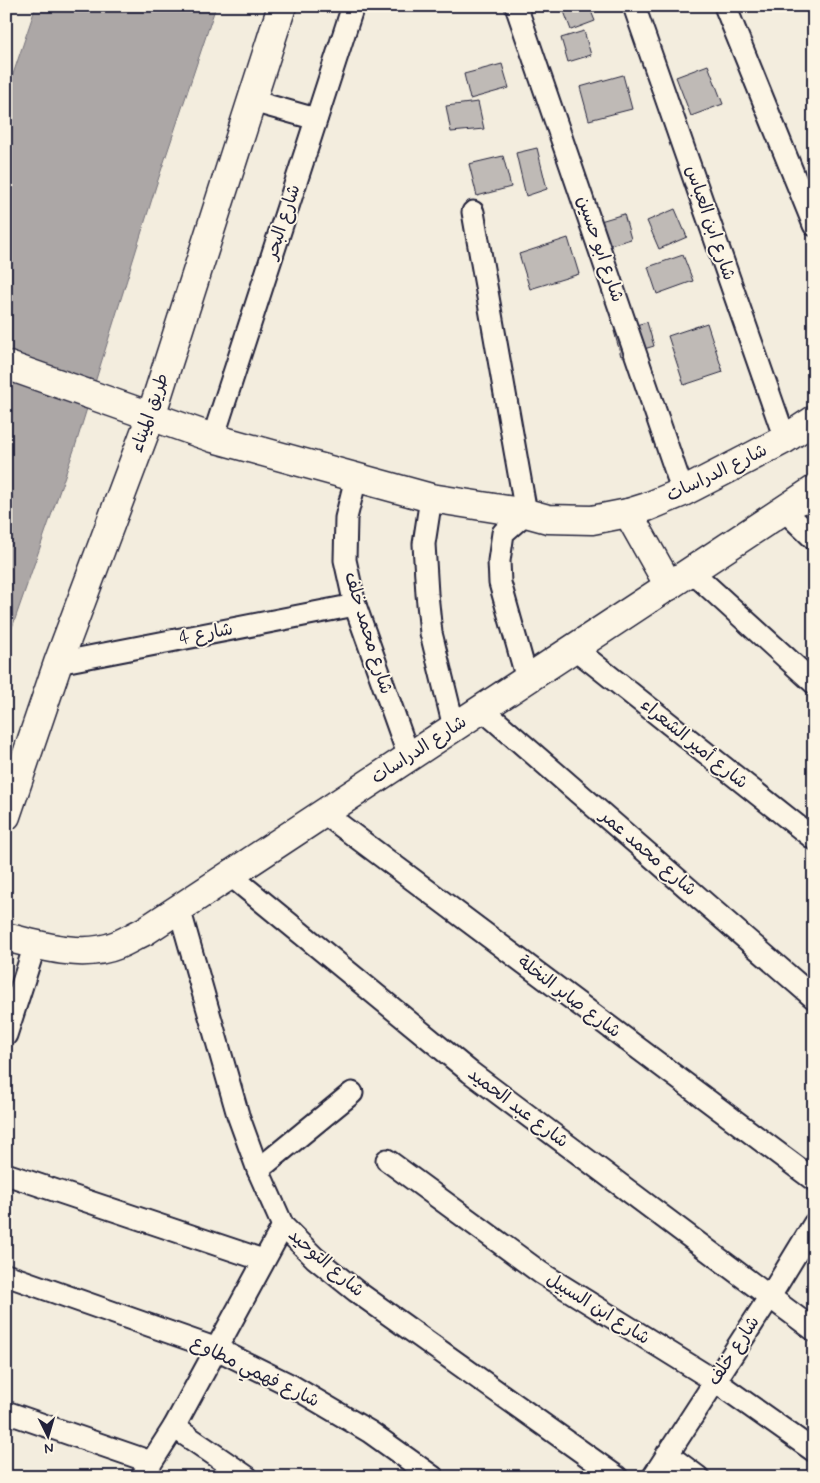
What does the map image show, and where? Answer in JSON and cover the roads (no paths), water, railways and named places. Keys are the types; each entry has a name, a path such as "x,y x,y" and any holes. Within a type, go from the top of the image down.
{"street":[{"name":"طريق الميناء","path":"6,816 58,663 150,416 282,6"},
{"name":"شارع البحر","path":"213,438 353,6"},
{"name":"شارع ابو حسين","path":"516,6 683,492"},
{"name":"شارع ابن العباس","path":"634,6 785,439"},
{"path":"725,6 814,225"},
{"path":"252,101 316,119"},
{"path":"473,212 526,513 503,533 499,561 500,583 527,679"},
{"name":"شارع الدراسات","path":"6,365 213,438 431,498 526,513 548,519 592,520 628,513 683,492 785,439 814,420"},
{"name":"شارع محمد خلف","path":"356,478 346,518 345,560 355,605 409,757"},
{"name":"شارع الدراسات","path":"6,937 35,945 84,952 116,946 145,931 814,490"},
{"path":"431,498 424,544 427,594 431,633 454,727"},
{"path":"784,510 814,539"},
{"path":"628,513 669,586"},
{"path":"692,571 814,683"},
{"name":"شارع 4","path":"58,663 355,605"},
{"name":"شارع أمير الشعراء","path":"574,648 814,839"},
{"name":"شارع محمد عمر","path":"482,709 814,998"},
{"name":"شارع صابر النخلة","path":"324,813 814,1180"},
{"name":"شارع عبد الحميد","path":"230,875 470,1072 814,1330"},
{"name":"شارع التوحيد","path":"179,908 238,1115 258,1170 283,1226 315,1258 356,1291 617,1477"},
{"path":"6,1034 35,945"},
{"path":"258,1170 352,1093"},
{"name":"شارع ابن السبيل","path":"387,1160 541,1273 715,1381 814,1451"},
{"path":"6,1174 263,1260"},
{"name":"شارع خلف","path":"653,1477 769,1298 814,1224"},
{"path":"6,1412 147,1469 174,1427 283,1226"},
{"name":"شارع فهمي مطاوع","path":"6,1275 216,1349 292,1386 370,1432 433,1477"},
{"path":"174,1427 247,1477"},
{"path":"667,1454 698,1477"}]}
